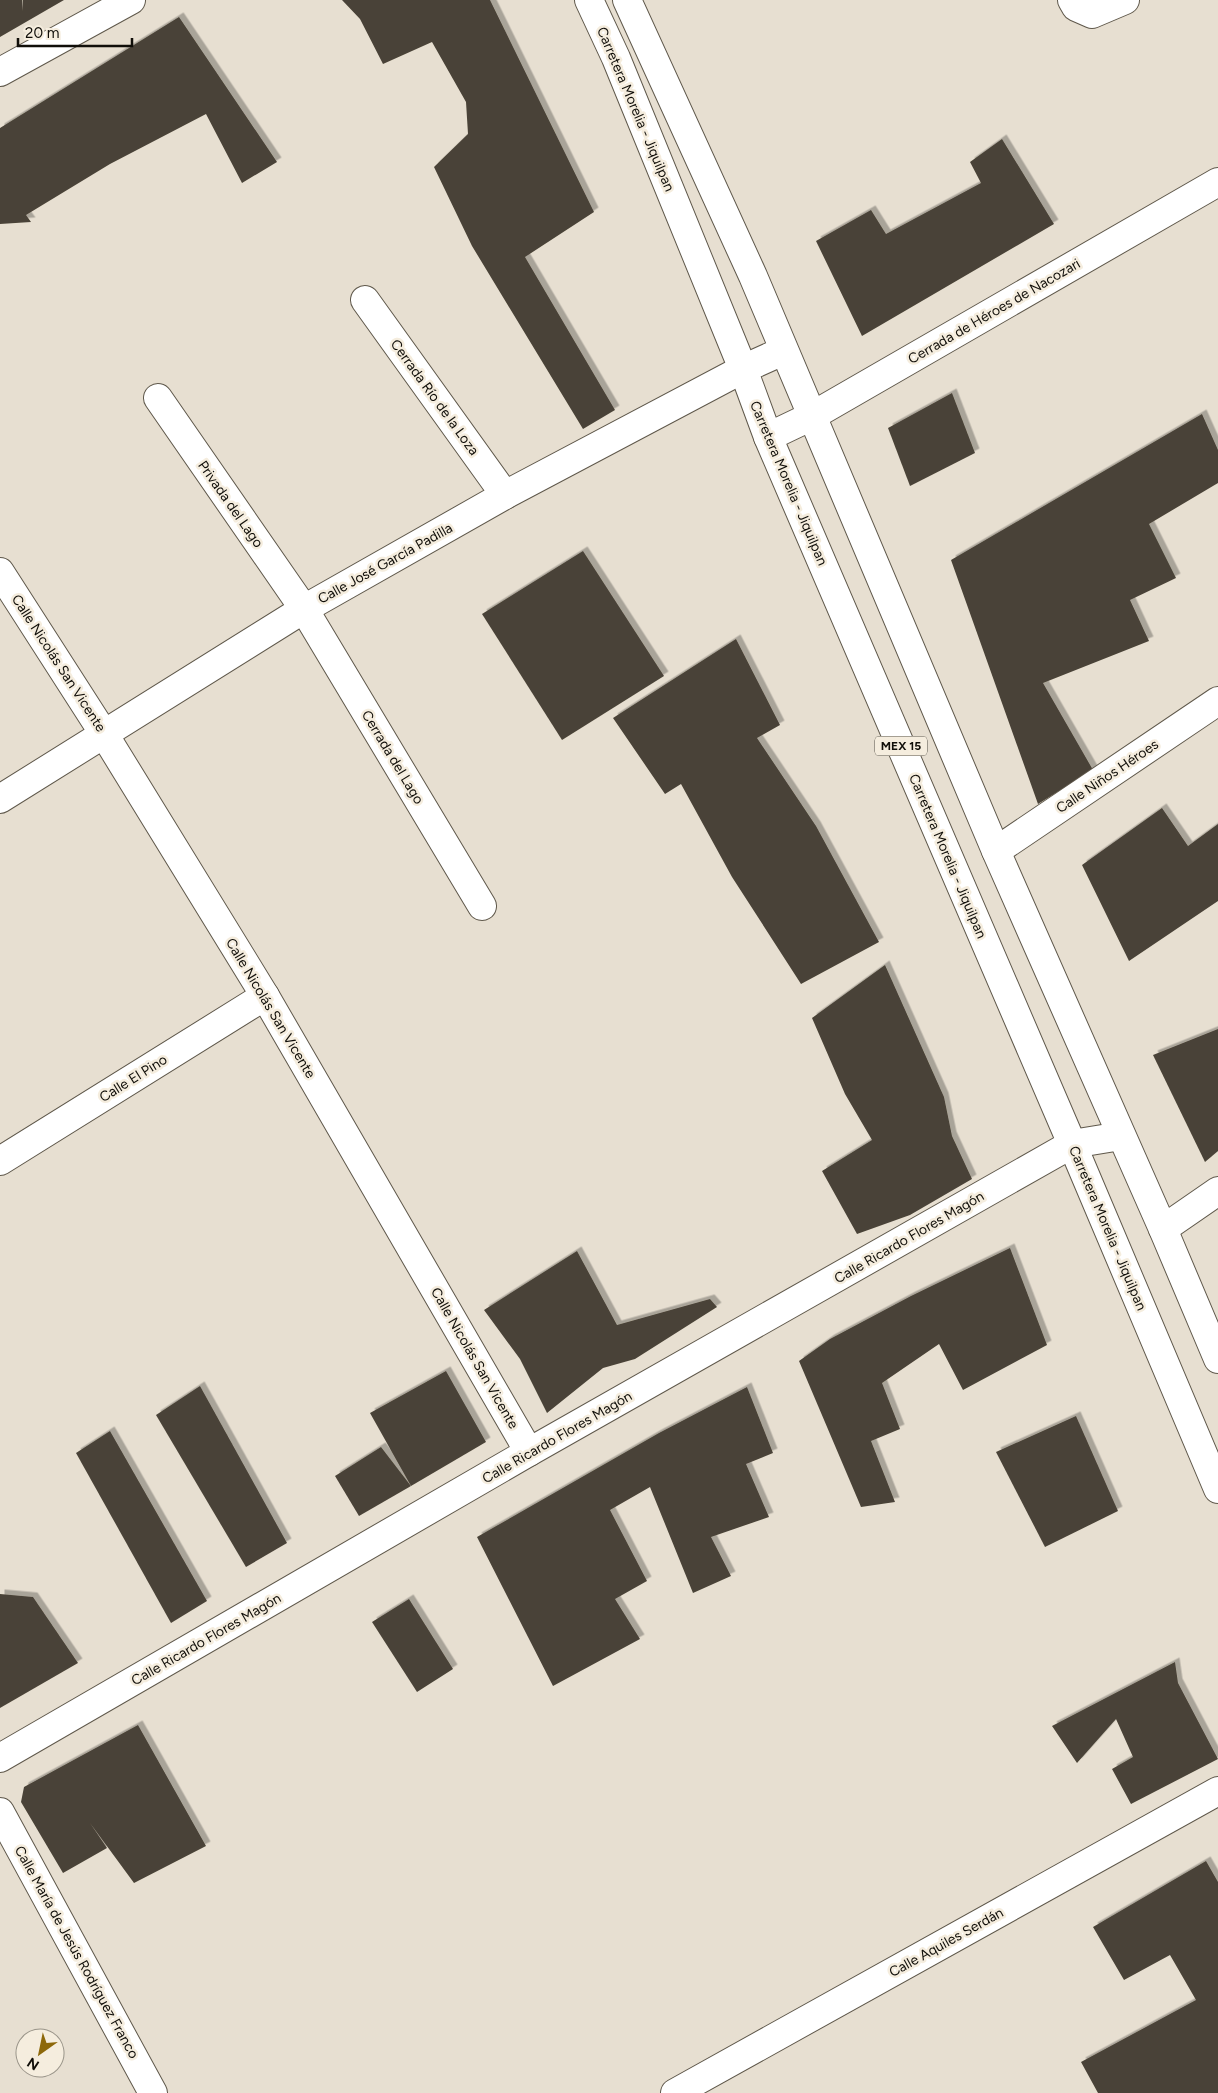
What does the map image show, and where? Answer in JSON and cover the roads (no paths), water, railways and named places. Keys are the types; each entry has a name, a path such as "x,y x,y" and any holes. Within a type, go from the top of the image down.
{"street":[{"path":"0,72 131,0"},
{"path":"574,0 616,58"},
{"name":"Carretera Morelia - Jiquilpan","path":"589,0 616,58 743,369 768,437 1218,1489"},
{"name":"MEX 15","path":"627,0 749,268 996,851 1163,1229 1218,1359"},
{"path":"1072,0 1076,7 1092,14 1124,0"},
{"name":"Cerrada de Héroes de Nacozari","path":"768,437 812,416 1218,182"},
{"name":"Cerrada Río de la Loza","path":"365,300 505,495"},
{"name":"Calle José García Padilla","path":"0,799 304,609 505,495 743,369 783,351"},
{"name":"Privada del Lago","path":"158,398 304,609"},
{"name":"Calle Nicolás San Vicente","path":"0,572 104,734 265,996 529,1452"},
{"name":"Cerrada del Lago","path":"304,609 482,906"},
{"name":"Calle Niños Héroes","path":"996,851 1218,701"},
{"name":"Calle El Pino","path":"0,1161 265,996"},
{"name":"Calle Ricardo Flores Magón","path":"0,1758 529,1452 1072,1144 1121,1136"},
{"path":"1163,1229 1218,1191"},
{"name":"Calle Aquiles Serdán","path":"675,2093 1218,1791"},
{"name":"Calle María de Jesús Rodríguez Franco","path":"0,1812 153,2093"}]}
